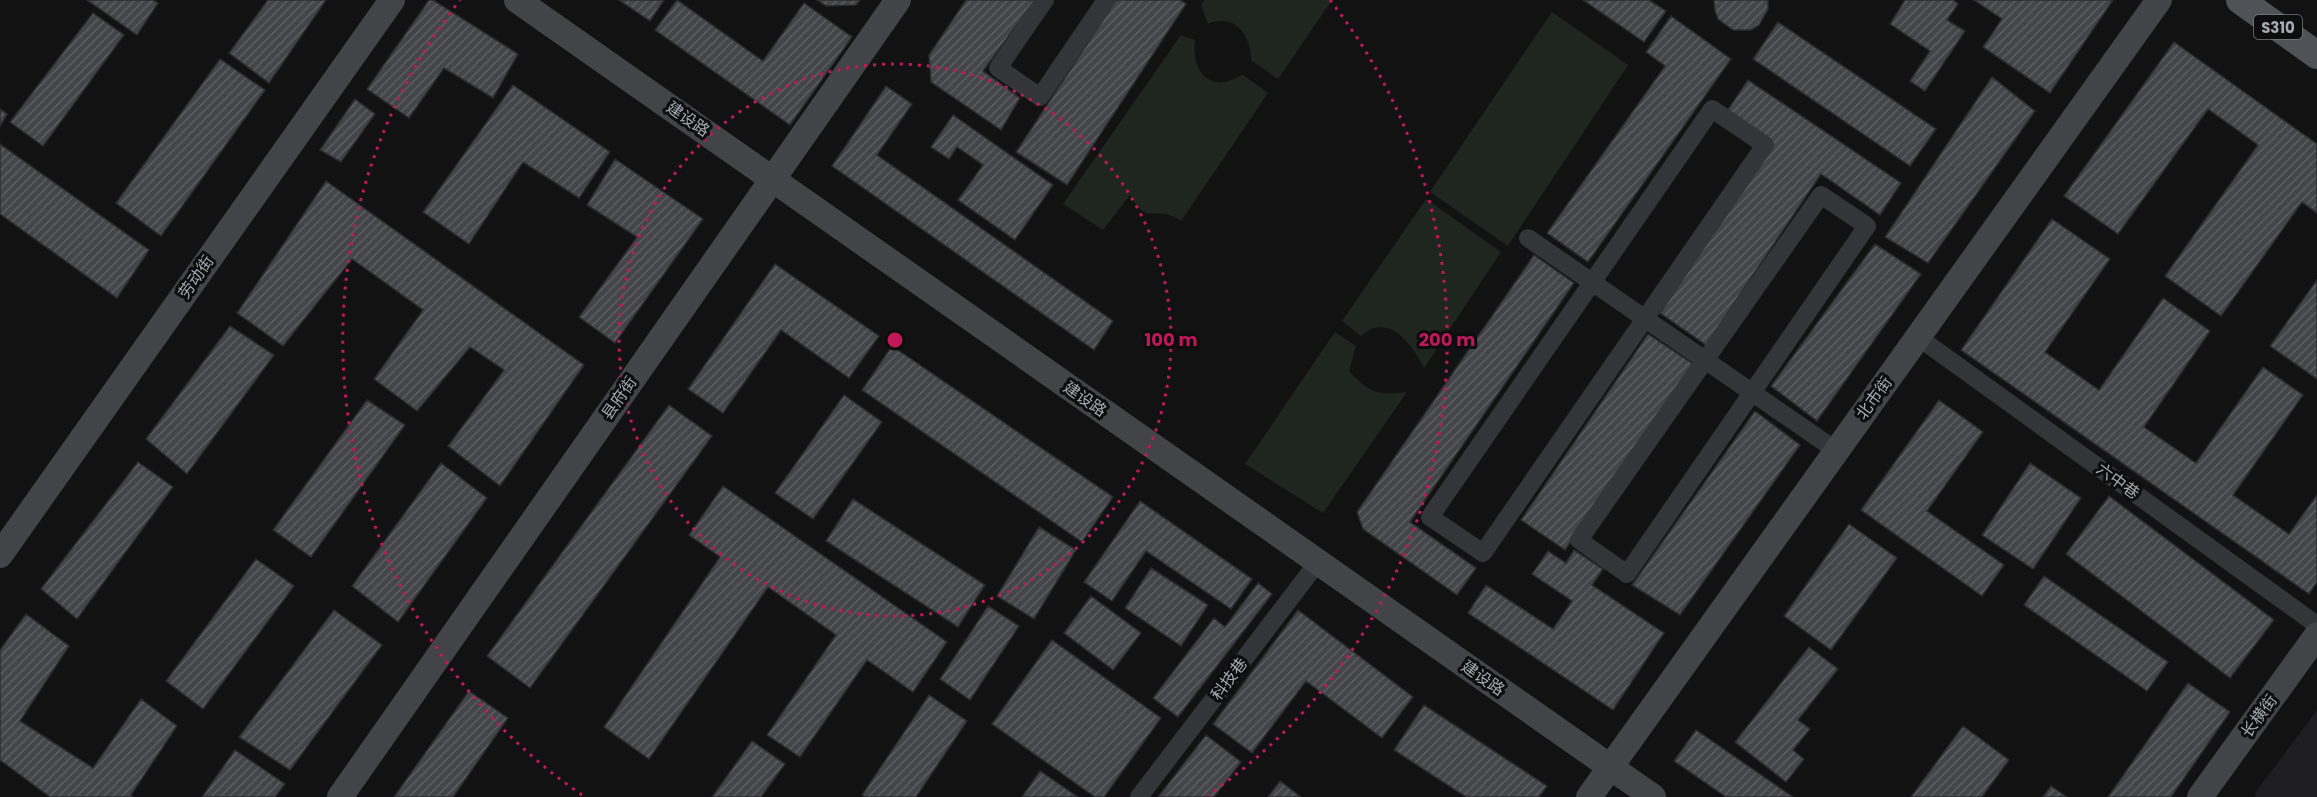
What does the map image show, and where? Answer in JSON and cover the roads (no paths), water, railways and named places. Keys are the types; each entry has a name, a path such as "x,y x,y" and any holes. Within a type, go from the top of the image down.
{"main road":[{"name":"S310","path":"2240,0 2317,55"}],"street":[{"name":"劳动街","path":"0,555 392,0"},
{"name":"建设路","path":"517,0 1653,797"},
{"name":"县府街","path":"340,797 898,0"},
{"path":"1045,0 998,68 1040,97 1106,0"},
{"name":"北市街","path":"1590,797 2159,0"},
{"path":"1712,109 1765,145 1646,319 1483,554 1430,517 1712,109"},
{"path":"1821,195 1867,226 1753,393 1627,574 1579,540 1821,195"},
{"path":"1528,238 1837,451"},
{"name":"六中巷","path":"1918,337 2317,625"},
{"name":"科技巷","path":"1139,797 1318,562"},
{"name":"长横街","path":"2200,797 2317,635"}]}
